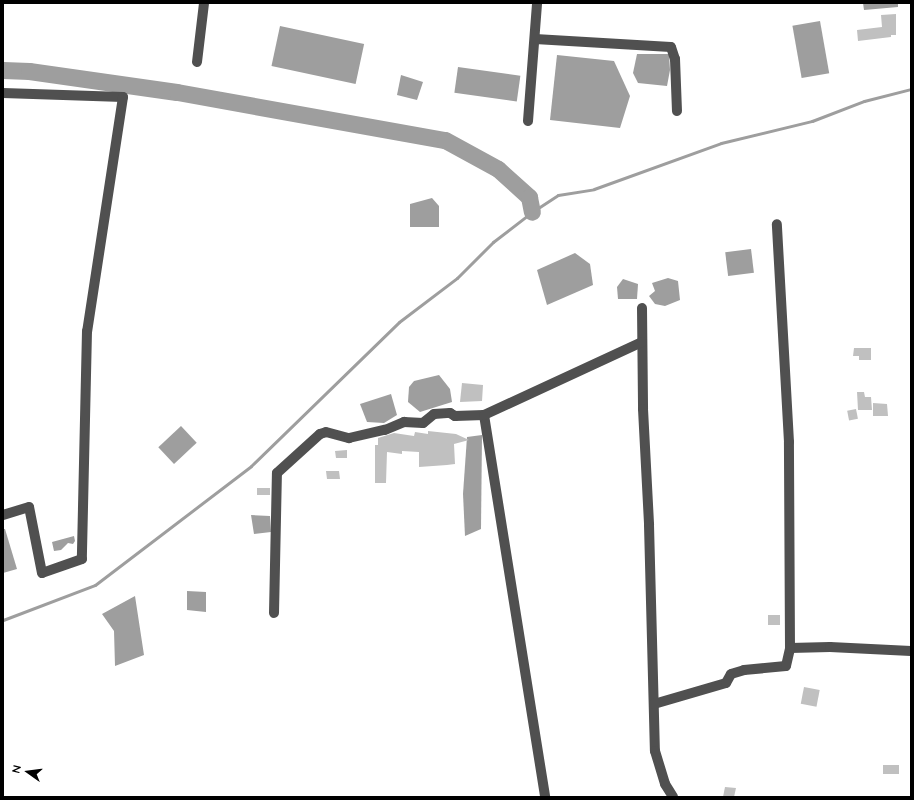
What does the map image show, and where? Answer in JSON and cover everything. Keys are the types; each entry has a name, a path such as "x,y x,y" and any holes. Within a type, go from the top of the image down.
{"street":[{"path":"197,62 204,3"},
{"path":"528,121 537,3"},
{"path":"535,39 671,47 675,59 677,111"},
{"path":"3,93 123,97 87,331 82,559 42,572 29,507 3,515"},
{"path":"654,704 726,683 731,674 744,670 786,666 790,648 789,442 777,224"},
{"path":"642,308 656,751 665,784 673,797"},
{"path":"274,613 277,473 320,434 326,432 349,438 384,430 404,422 423,423 434,414 450,413 455,416 484,415 642,342"},
{"path":"484,415 545,797"},
{"path":"790,648 830,647 911,651"}],"shaded area":[{"path":"863,3 898,3 898,7 864,10"},
{"path":"820,21 829,73 802,78 792,26"},
{"path":"280,26 364,44 356,84 271,66"},
{"path":"637,54 669,54 670,70 667,86 638,83 633,73"},
{"path":"557,55 614,61 630,96 620,128 550,120"},
{"path":"458,67 520,76 517,102 454,93"},
{"path":"401,75 423,82 417,100 397,95"},
{"path":"432,198 439,206 439,227 410,227 410,204"},
{"path":"751,249 754,273 728,276 725,252"},
{"path":"575,253 590,264 593,285 547,305 537,270"},
{"path":"668,278 678,281 680,300 665,306 655,304 649,296 655,291 652,283"},
{"path":"623,279 638,284 637,299 618,299 617,287"},
{"path":"439,375 450,389 452,402 420,412 408,402 409,387 414,381"},
{"path":"391,394 397,415 384,423 367,422 360,404"},
{"path":"181,426 197,443 174,464 158,447"},
{"path":"482,435 481,529 465,536 463,494 467,437"},
{"path":"251,515 270,516 271,532 254,534"},
{"path":"3,529 5,529 17,569 3,573"},
{"path":"74,536 75,541 73,544 68,543 61,550 54,551 52,542"},
{"path":"187,591 206,592 206,612 187,610"},
{"path":"135,596 144,655 115,666 114,631 102,614"}],"building":[{"path":"896,14 896,35 858,41 857,30 882,27 881,15"},
{"path":"854,348 871,348 871,360 859,360 859,356 853,356"},
{"path":"462,383 483,385 482,401 460,402"},
{"path":"857,392 864,392 865,397 871,397 872,410 858,410"},
{"path":"873,403 887,404 888,416 873,416"},
{"path":"856,409 858,419 849,421 847,411"},
{"path":"428,431 456,434 469,440 454,444 455,464 419,467 419,452 402,451 402,454 387,452 386,483 375,483 375,445 378,445 378,438 394,433 414,436 415,432 428,434"},
{"path":"347,450 347,458 336,458 335,451"},
{"path":"326,471 339,471 340,479 327,479"},
{"path":"257,488 270,488 270,495 257,495"},
{"path":"768,615 780,615 780,625 768,625"},
{"path":"804,687 820,690 816,707 801,704"},
{"path":"883,765 899,765 899,774 883,774"},
{"path":"725,787 736,788 734,797 723,797"}],"waterway":[{"path":"3,70 29,71 177,92 445,140 498,169 529,197 532,212"},
{"path":"3,620 95,585 251,466 399,322 457,278 493,242 532,212 558,195 594,189 721,143 812,121 864,101 911,89"}]}
